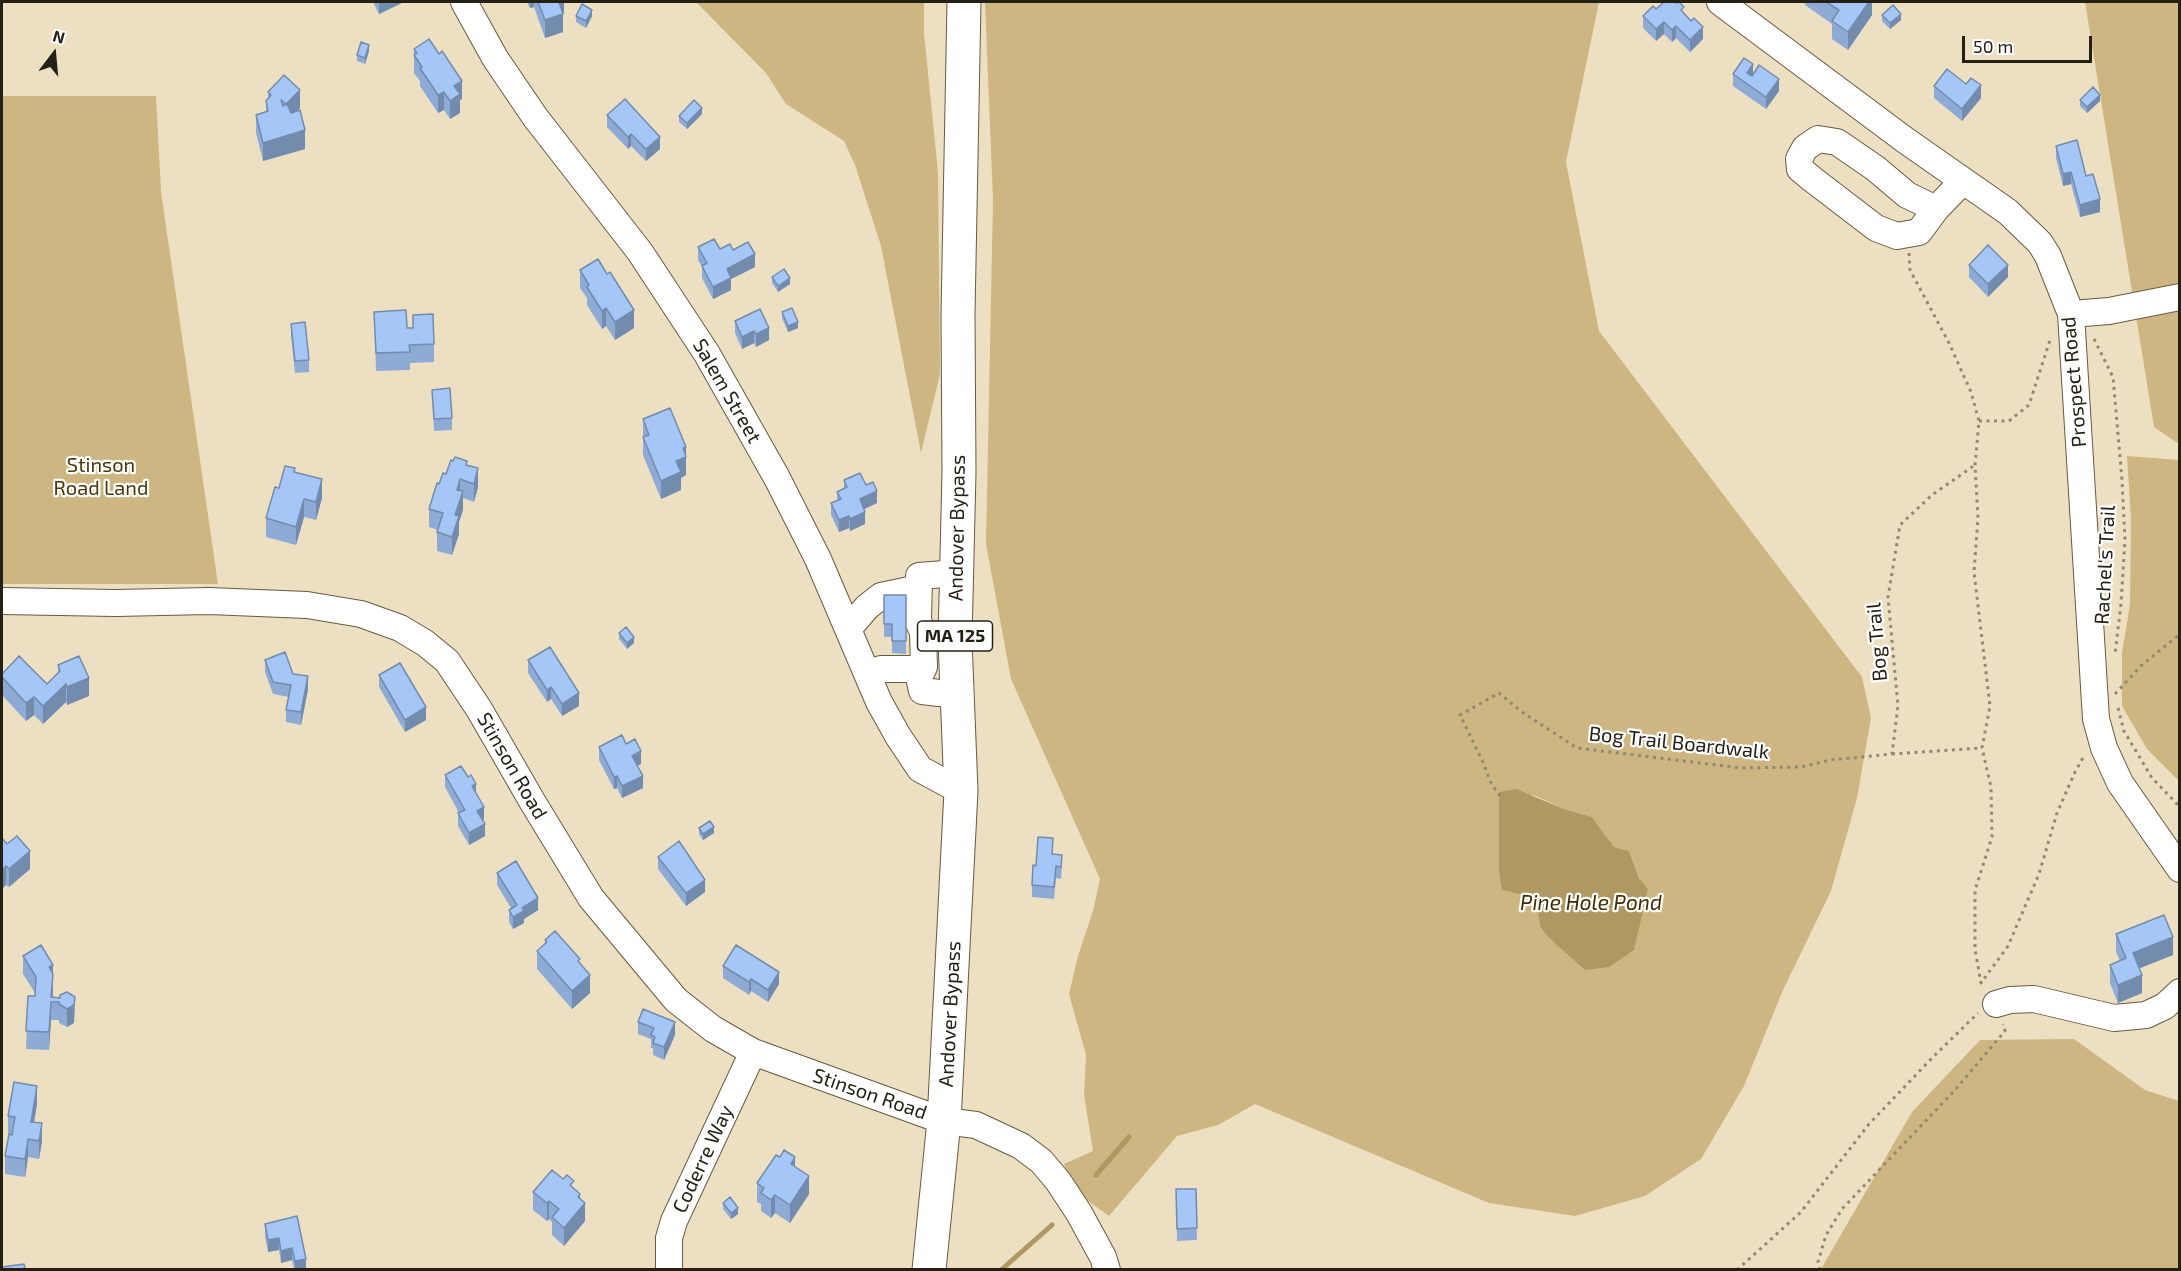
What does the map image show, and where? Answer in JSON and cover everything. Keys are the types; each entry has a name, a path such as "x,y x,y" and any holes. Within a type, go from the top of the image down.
{"main road":[{"name":"Andover Bypass","path":"929,1269 944,1121 960,791 955,640 959,472 957,314 964,2"}],"street":[{"name":"Salem Street","path":"464,2 495,58 535,117 640,252 707,354 798,518 867,674 898,736 920,769 960,791"},
{"name":"Prospect Road","path":"1720,2 2008,212 2040,243 2073,308 2096,707 2104,748 2120,783 2180,869"},
{"path":"1936,209 1907,195 1875,168 1837,141 1818,139 1805,148 1800,159 1800,169 1806,174 1876,228 1897,236 1919,232 1936,209 1963,181"},
{"path":"2073,308 2109,311 2180,297"},
{"path":"867,674 881,669 915,673 924,667 923,632 918,621 919,576 957,573"},
{"path":"848,629 880,596 919,588"},
{"name":"Stinson Road","path":"2,601 115,603 209,601 307,605 361,614 400,628 425,643 447,661 479,709 591,898 676,1000 713,1029 753,1052 944,1121"},
{"path":"915,673 922,691 957,695"},
{"path":"1996,1004 2010,1000 2034,999 2114,1018 2145,1015 2165,1006 2180,992"},
{"name":"Coderre Way","path":"669,1269 669,1238 674,1221 753,1052"},
{"path":"944,1121 976,1125 1021,1146 1041,1161 1058,1181 1079,1213 1107,1269"}],"path":[{"path":"1820,1269 1818,1262 1826,1235 1842,1209 1955,1090 2005,1031 1996,1004 1981,982 1975,949 1975,890 1992,837 1991,787 1982,748 1990,706 1974,572 1978,518 1975,465 1979,421 1971,392 1949,343 1910,270 1908,234"},
{"path":"1979,421 2009,421 2029,405 2073,308"},
{"name":"Rachel's Trail","path":"2073,308 2091,332 2113,377 2125,540 2115,654"},
{"name":"Bog Trail","path":"1892,754 1898,706 1888,597 1900,525 1932,495 1975,465"},
{"path":"2115,694 2142,665 2180,634"},
{"path":"2113,688 2124,731 2152,778 2180,807"},
{"name":"Bog Trail Boardwalk","path":"1500,796 1491,783 1460,715 1499,693 1522,712 1577,748 1742,768 1801,767 1830,760 1892,754"},
{"path":"1981,982 2008,946 2039,874 2057,813 2086,753 2130,739"},
{"path":"1892,754 1982,748"},
{"path":"1737,1269 1801,1212 1869,1124 1920,1069 1979,1012 1996,1004"}],"green space":[{"path":"696,2 924,2 924,33 938,172 940,374 921,453 881,246 855,165 844,141 786,104 766,73"},
{"path":"985,2 1599,2 1566,162 1599,331 1862,677 1871,718 1857,798 1831,891 1783,990 1744,1086 1701,1159 1645,1196 1575,1216 1489,1203 1255,1104 1218,1125 1177,1136 1109,1216 1073,1190 1064,1164 1093,1151 1084,1095 1086,1055 1069,994 1100,879 1011,679 986,544 993,200","holes":["1500,792 1536,796 1564,809 1592,817 1614,847 1629,851 1639,878 1648,889 1563,949 1547,936 1540,926 1535,894 1499,872"]},
{"path":"2085,2 2179,2 2179,444 2154,427"},
{"name":"Stinson Road Land","path":"2,96 156,96 161,192 218,584 2,584"},
{"path":"2127,456 2179,460 2179,781 2147,749 2122,706 2122,653 2130,604 2131,519"},
{"path":"2074,1039 2145,1090 2179,1101 2179,1269 1821,1269 1912,1112 1980,1040"}],"water":[{"name":"Pine Hole Pond","path":"1516,789 1564,809 1592,817 1614,847 1629,851 1639,878 1648,889 1634,950 1609,967 1585,970 1547,936 1540,926 1535,894 1524,895 1502,890 1499,872 1499,792"}],"building":[{"path":"538,2 559,2 563,14 545,20"},
{"path":"1664,2 1679,2 1684,7 1681,10 1691,21 1694,18 1703,27 1690,40 1676,26 1672,30 1664,22 1656,29 1643,16 1653,6 1656,9"},
{"path":"1826,2 1869,2 1848,32 1832,21 1839,10"},
{"path":"582,4 592,10 586,21 576,16"},
{"path":"1893,5 1901,14 1890,23 1882,15"},
{"path":"429,39 439,54 442,51 462,81 454,86 460,94 450,101 444,92 438,95 414,55 417,53 414,49"},
{"path":"361,42 369,45 365,58 357,55"},
{"path":"1744,58 1753,64 1747,73 1752,76 1759,65 1779,79 1766,97 1733,74"},
{"path":"1947,69 1966,84 1971,78 1981,85 1962,109 1934,86"},
{"path":"284,75 300,90 286,104 281,100 283,106 287,104 291,113 300,110 305,130 263,143 256,115 268,111 266,101 271,95 268,92"},
{"path":"2093,87 2100,95 2087,107 2080,100"},
{"path":"625,99 660,137 646,149 631,134 628,137 607,115"},
{"path":"694,100 702,108 687,123 679,116"},
{"path":"2077,140 2086,176 2093,174 2100,199 2080,205 2071,172 2063,174 2056,146"},
{"path":"714,239 720,249 730,244 733,250 748,242 755,254 727,269 731,278 713,287 702,266 707,263 698,247"},
{"path":"1988,245 2008,265 1988,284 1969,265"},
{"path":"598,259 607,274 610,272 634,310 615,322 606,308 602,311 587,287 589,285 580,270"},
{"path":"784,269 790,278 778,286 772,277"},
{"path":"792,308 798,322 788,326 782,312"},
{"path":"760,309 769,328 756,334 754,331 742,337 735,321"},
{"path":"406,310 407,328 413,328 413,315 433,314 434,344 409,345 410,352 376,353 374,312"},
{"path":"305,322 309,360 295,361 291,324"},
{"path":"450,388 452,418 434,419 432,390"},
{"path":"670,408 686,447 683,448 686,457 676,461 681,472 661,481 643,437 649,435 643,419"},
{"path":"455,457 467,461 466,465 478,468 474,484 460,479 457,490 463,491 455,515 459,516 452,537 437,532 443,513 429,509 437,483 439,484 443,473 446,474 451,460 453,461"},
{"path":"285,466 295,468 294,472 322,479 316,502 304,499 296,527 266,518 275,487 279,488"},
{"path":"860,473 866,485 873,482 877,491 860,499 865,512 850,519 849,516 839,520 831,503 841,499 837,492 847,487 844,480"},
{"path":"884,595 906,595 906,641 892,641 892,624 884,624"},
{"path":"626,627 634,637 627,643 619,633"},
{"path":"550,647 579,693 562,704 551,687 547,690 528,660"},
{"path":"285,652 293,674 308,676 301,712 286,710 291,685 273,682 265,660"},
{"path":"19,656 47,684 60,671 58,665 79,656 89,678 67,687 66,684 43,706 34,697 26,703 2,677 2,674"},
{"path":"400,663 426,707 405,720 379,675"},
{"path":"622,735 626,744 635,739 641,751 632,756 643,776 622,786 617,776 614,777 599,747"},
{"path":"461,766 468,777 471,775 476,784 472,786 484,807 477,811 485,824 469,833 458,813 465,810 445,775"},
{"path":"710,821 714,827 703,834 699,828"},
{"path":"17,836 30,851 9,869 6,866 2,871 2,838 7,844"},
{"path":"1038,837 1053,838 1052,854 1062,855 1061,867 1056,866 1054,887 1032,885"},
{"path":"679,841 705,880 686,893 658,857"},
{"path":"516,861 538,898 522,908 524,911 513,917 509,910 517,905 497,873"},
{"path":"2164,915 2173,937 2133,953 2142,975 2118,985 2110,965 2126,958 2116,934"},
{"path":"555,931 580,959 578,961 590,975 572,991 537,951"},
{"path":"41,945 53,965 49,967 53,974 51,997 60,998 60,995 67,992 75,997 74,1005 67,1009 59,1002 51,1002 49,1032 26,1031 28,996 35,996 36,977 23,956"},
{"path":"736,945 779,972 768,990 751,979 749,982 723,966"},
{"path":"643,1009 675,1022 664,1047 653,1043 655,1037 651,1035 654,1028 638,1022"},
{"path":"14,1082 37,1086 31,1122 42,1123 39,1141 28,1139 25,1159 5,1156 15,1117 8,1116"},
{"path":"784,1150 795,1157 791,1164 809,1176 790,1205 775,1195 771,1200 761,1193 764,1188 757,1183 776,1155 780,1157"},
{"path":"552,1170 563,1179 567,1175 574,1181 570,1185 580,1194 578,1197 585,1203 564,1228 552,1217 559,1209 533,1192"},
{"path":"1176,1189 1196,1189 1197,1228 1177,1229"},
{"path":"730,1197 738,1208 731,1213 723,1203"},
{"path":"297,1216 306,1259 295,1261 292,1248 281,1251 279,1238 268,1240 265,1224"},
{"path":"24,1264 25,1269 2,1269 2,1267"}],"waterway":[{"path":"1096,1175 1129,1137"},
{"path":"1001,1270 1052,1225"}]}
